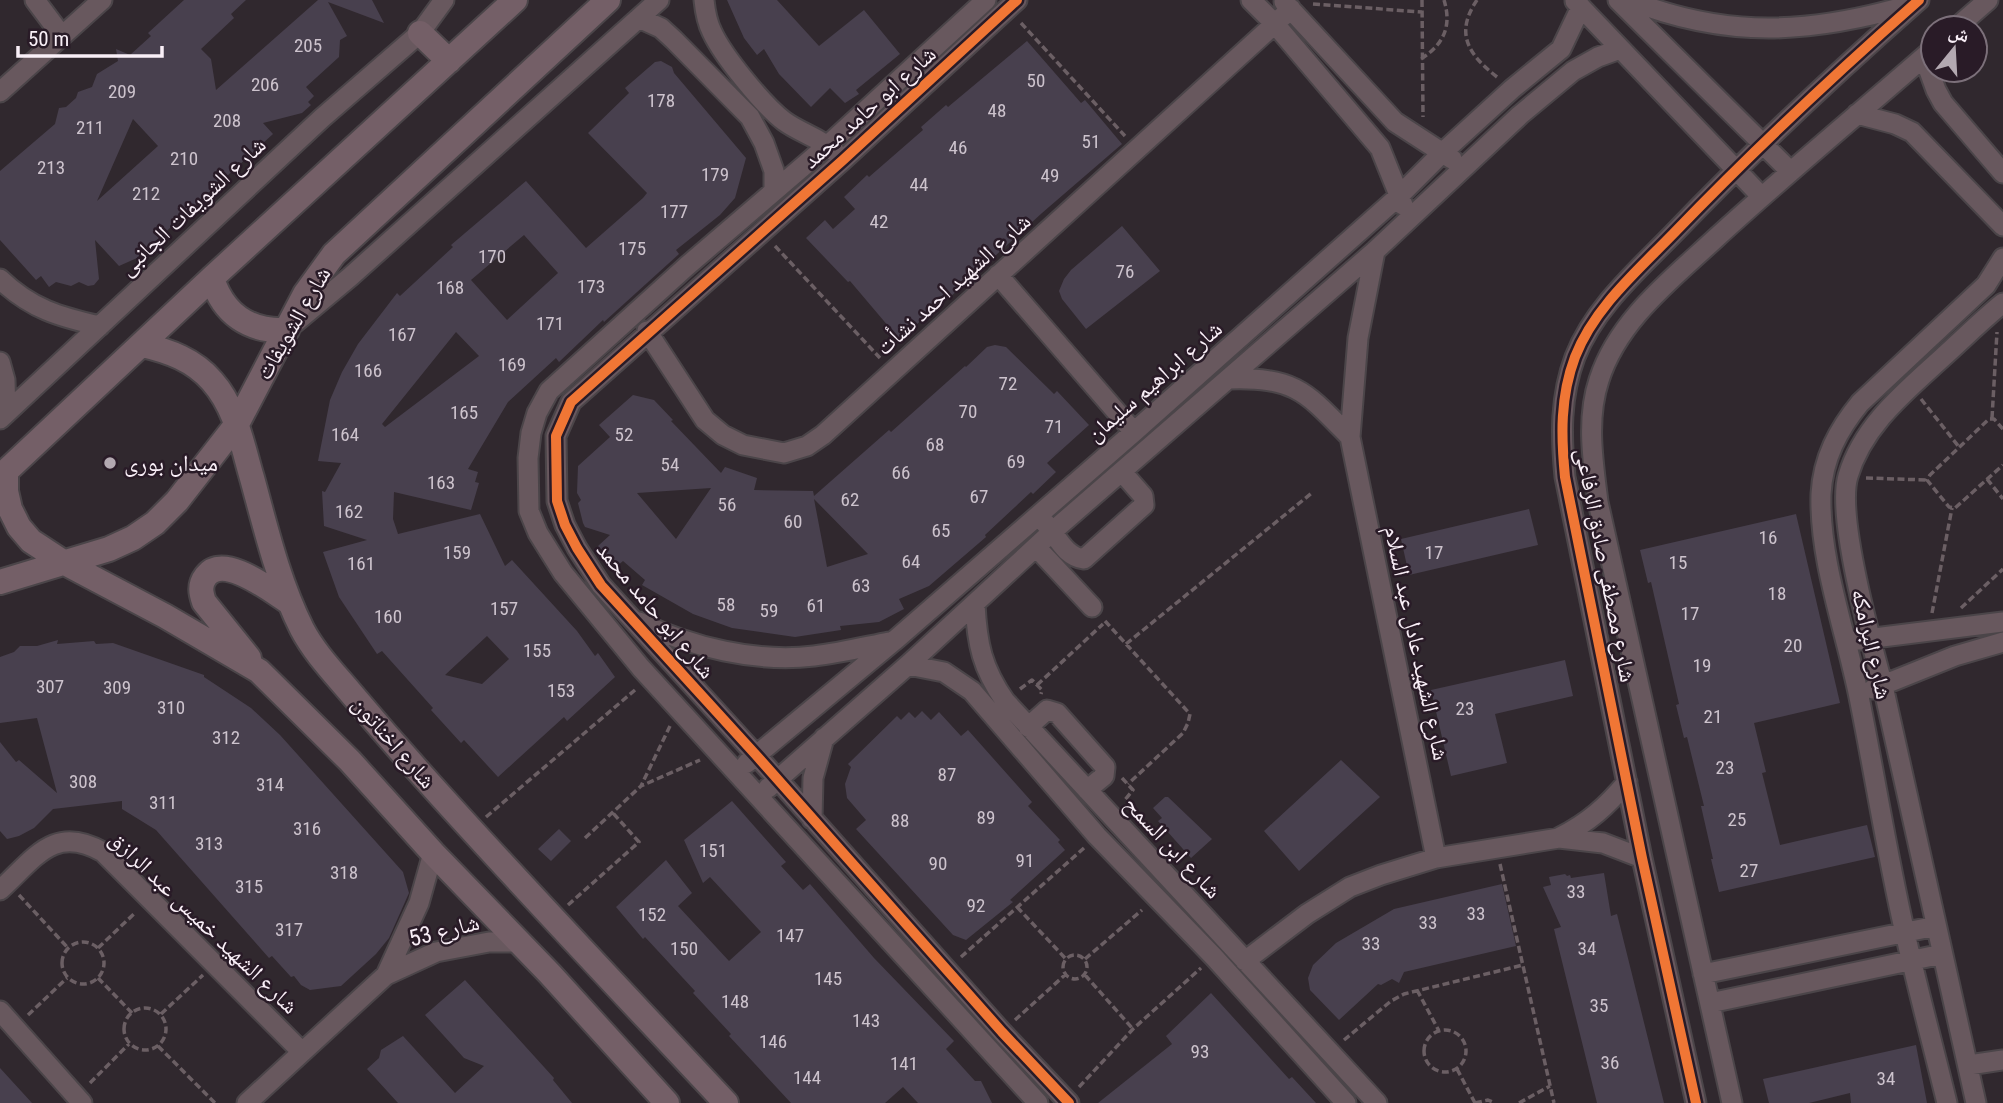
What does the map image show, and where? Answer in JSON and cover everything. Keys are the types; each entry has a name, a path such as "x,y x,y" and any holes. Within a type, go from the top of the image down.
{"main road":[{"path":"3,474 515,0"},
{"name":"شارع الشويفات","path":"0,582 108,549 133,538 155,523 192,484 237,424 305,294 334,254 608,0"},
{"path":"420,33 449,61"},
{"path":"212,278 221,301 239,319 262,329 287,330"},
{"name":"شارع اخناتون","path":"143,345 168,351 191,363 211,379 226,400 237,424 289,602 303,632 322,659 471,830 726,1103"},
{"name":"شارع اخناتون","path":"3,474 10,509 19,527 31,541 63,562 165,616 259,671 350,761 667,1103"},
{"path":"259,671 204,602 202,582 208,573 217,568 226,568 244,575 289,602"}],"street":[{"path":"35,0 62,36"},
{"path":"0,92 102,0"},
{"name":"شارع الشويفات الجانبى","path":"3,416 321,118 420,33 444,0"},
{"path":"287,330 350,277 659,0"},
{"path":"704,0 711,31 727,57 773,112 792,127 828,145 843,160"},
{"name":"شارع ابو حامد محمد","path":"986,0 828,145 687,266 549,391 531,433 528,458 529,510 538,533 563,573 650,678 1038,1103"},
{"path":"1251,0 1274,23 1380,148 1410,218"},
{"path":"1618,0 1789,170"},
{"path":"1629,0 1660,13 1694,22 1783,28 1828,25 1917,2"},
{"path":"1972,14 1988,0"},
{"name":"شارع مصطفى صادق الرفاعى","path":"1696,1103 1642,858 1565,477 1561,445 1565,385 1575,355 1592,323 1611,298 1735,169 1917,2"},
{"name":"شارع ابو حامد محمد","path":"1012,4 843,160 571,402 556,436 557,501 565,526 601,585 628,617 756,755 1067,1102"},
{"path":"1286,4 1395,122 1464,168"},
{"name":"شارع الشهيد احمد نشأت","path":"648,331 705,420 723,435 764,451 784,453 807,446 823,435 1274,23 1286,4"},
{"path":"1578,4 1761,196"},
{"name":"شارع ابراهيم سليمان","path":"737,772 894,641 1133,432 1399,195 1512,89 1561,49 1578,4"},
{"path":"639,18 661,28 750,117 774,171 774,191"},
{"name":"شارع ابراهيم سليمان","path":"759,796 908,665 1053,531 1376,250 1520,115 1573,71 1620,49"},
{"name":"شارع مصطفى صادق الرفاعى","path":"1732,1103 1598,502 1592,447 1598,381 1634,317 1659,291 1789,170 1919,61"},
{"path":"1935,84 1943,103 2003,173"},
{"path":"1347,107 1364,91"},
{"path":"1857,114 1895,124 1912,132 2003,226"},
{"name":"شارع الشهيد عادل عبد السلام","path":"1376,250 1358,338 1350,438 1436,858"},
{"name":"شارع البرامكه","path":"1947,1103 1905,933 1858,694 1826,552 1821,495 1830,448 1844,423 1860,403 1986,285 2003,258"},
{"path":"998,275 1133,432"},
{"path":"0,279 49,314 100,326"},
{"name":"شارع البرامكه","path":"1976,1103 1870,637 1848,526 1847,478 1868,432 1910,386 2001,304"},
{"path":"0,362 5,380 3,416"},
{"path":"1229,379 1275,381 1296,388 1317,404 1350,438"},
{"path":"531,433 556,436"},
{"path":"1037,514 1067,552 1075,558 1084,559 1144,505 1143,496 1122,472"},
{"path":"1036,547 1099,614"},
{"name":"شارع ابن السمح","path":"975,604 981,659 990,680 1005,702 1377,1103"},
{"path":"628,617 664,634 688,641 724,650 772,657 812,656 894,641"},
{"path":"1846,642 2003,622"},
{"path":"1858,694 1955,656 2003,642"},
{"name":"شارع ابن السمح","path":"908,665 944,672 972,691 1097,836 1214,957 1346,1103"},
{"path":"1028,727 1046,710 1057,713 1105,767 1104,776 1087,790"},
{"path":"812,820 813,778 824,738"},
{"path":"1559,838 1597,815 1627,782"},
{"path":"1245,961 1307,914 1350,887 1436,858 1559,838 1604,843 1642,858"},
{"name":"شارع الشهيد خميس عبد الرازق","path":"4,886 48,847 67,840 86,842 103,852 302,1052"},
{"name":"شارع 53","path":"386,975 419,903 433,853"},
{"path":"1703,974 1936,926"},
{"name":"شارع 53","path":"247,1103 386,975 411,962 449,949 489,942 516,942"},
{"path":"1710,1003 1942,954"},
{"path":"0,1011 79,1100"},
{"path":"1969,1065 2003,1060"}],"path":[{"path":"1422,0 1423,142"},
{"path":"1421,59 1434,51 1443,39 1448,24 1444,0"},
{"path":"1476,0 1466,22 1468,46 1483,66 1512,89"},
{"path":"1012,4 1137,149"},
{"path":"1310,4 1422,12"},
{"path":"762,232 893,371"},
{"path":"1927,480 1927,477 1992,418 2001,304"},
{"path":"1910,386 1959,447"},
{"path":"1992,418 2003,429"},
{"path":"1952,508 1958,507 2003,465"},
{"path":"1847,478 1927,480 1952,508"},
{"path":"1987,479 2003,499"},
{"path":"1126,644 1313,492"},
{"path":"1934,629 1952,508"},
{"path":"1934,629 2003,569"},
{"path":"1037,685 1099,614 1190,713 1183,733 1128,784"},
{"path":"471,830 650,678"},
{"path":"641,786 678,708"},
{"path":"585,838 641,786 718,752"},
{"path":"554,918 639,842 612,812"},
{"path":"947,970 1097,836"},
{"path":"1496,848 1554,1103"},
{"path":"4,886 68,948"},
{"path":"98,948 150,898"},
{"path":"1085,960 1156,898"},
{"path":"1017,907 1066,959"},
{"path":"83,942 98,948 104,963 98,978 82,984 67,978 61,962 68,948 83,942"},
{"path":"1076,954 1085,960 1085,975 1075,979 1066,974 1063,969 1066,959 1076,954"},
{"path":"1067,1102 1133,1030 1214,957"},
{"path":"161,1014 215,964"},
{"path":"1330,1052 1391,1001 1418,989 1523,965"},
{"path":"1002,1032 1066,974"},
{"path":"1085,975 1133,1030"},
{"path":"14,1027 67,978"},
{"path":"98,978 132,1013"},
{"path":"1418,989 1439,1031"},
{"path":"137,1009 150,1009 161,1014 167,1027 158,1046 140,1050 130,1043 124,1031 127,1018 132,1013 137,1009"},
{"path":"1439,1031 1458,1034 1465,1045 1465,1058 1457,1069 1437,1071 1424,1057 1428,1038 1439,1031"},
{"path":"79,1100 130,1043"},
{"path":"158,1046 215,1103"},
{"path":"1457,1069 1475,1103 1488,1100 1495,1103"},
{"path":"1519,1103 1550,1086"}],"building":[{"path":"184,0 246,0 231,14 234,18 201,49 211,59 216,90 318,0 372,0 384,23 328,2 347,36 340,40 339,57 306,87 314,96 308,102 311,105 302,113 263,123 273,134 137,258 119,266 95,240 99,279 94,285 88,286 79,282 71,286 56,282 49,287 41,276 36,280 0,240 0,171 55,124 59,108 66,107 76,98 78,92 92,87 97,74 118,61 116,49 130,55 151,36 148,33","holes":["133,119 158,146 97,201"]},
{"path":"727,0 777,0 819,46 864,10 900,54 856,90 859,94 845,103 830,88 811,107 779,74 764,49 757,55 744,38"},
{"path":"1027,41 1081,103 1085,100 1122,144 900,340 850,281 848,282 806,238 825,220 833,229 855,209 844,197 923,130 921,127 946,105 948,107"},
{"path":"661,61 672,67 674,73 746,158 735,198 720,215 676,250 679,254 604,322 603,320 559,362 556,358 508,402 468,469 478,472 475,482 479,483 471,510 394,492 393,519 398,534 480,514 505,566 512,560 577,631 595,656 598,653 615,677 567,721 564,717 498,777 464,740 461,743 382,651 377,654 339,597 323,552 367,540 324,526 322,491 325,492 341,463 318,461 330,400 358,344 397,293 400,296 453,247 451,245 526,181 586,248 643,198 647,193 588,133 629,93 625,88 655,62","holes":["524,235 558,273 507,320 471,280","456,332 479,356 385,427 382,424","487,636 509,659 482,684 445,675"]},
{"path":"1122,226 1160,271 1086,329 1062,299 1059,291 1071,270"},
{"path":"987,347 1006,347 1054,394 1057,391 1089,425 1047,463 1056,472 1033,494 1031,492 985,535 986,537 929,586 899,599 904,609 879,622 840,626 841,630 795,637 732,628 693,614 642,585 645,580 623,561 617,566 598,546 610,535 585,527 583,523 578,503 581,500 577,493 578,466 610,437 599,425 633,395 654,400 721,473 725,467 757,478 754,490 813,491 814,496","holes":["711,488 676,539 637,493","814,499 868,554 827,567"]},
{"path":"1529,509 1538,545 1409,575 1401,539"},
{"path":"1796,514 1840,703 1754,723 1766,772 1762,773 1780,845 1867,825 1875,857 1719,892 1701,806 1704,806 1676,705 1679,704 1651,582 1648,583 1640,550"},
{"path":"58,640 57,644 94,641 96,644 113,643 204,675 251,708 280,735 403,872 409,893 389,938 376,954 341,986 310,990 301,985 294,976 291,977 272,956 269,958 156,830 122,809 122,801 53,809 34,828 7,839 0,831 0,742 16,762 19,760 57,793 37,718 0,723 0,657 14,652 20,646 37,646"},
{"path":"1565,660 1573,696 1495,714 1507,763 1451,776 1431,690"},
{"path":"922,711 931,720 939,712 961,736 968,730 1032,802 1028,806 1060,840 1058,842 1065,850 1010,900 1013,902 966,940 953,935 856,829 866,820 847,798 845,784 851,767 848,764 897,716 901,720 909,712 915,718"},
{"path":"1341,760 1380,797 1299,871 1264,831"},
{"path":"1165,797 1212,839 1191,858 1158,821 1162,818 1153,808"},
{"path":"732,801 786,862 781,866 803,890 810,884 874,958 954,1041 946,1049 975,1081 981,1081 992,1103 918,1103 903,1087 885,1103 791,1103 729,1036 731,1034 693,993 695,991 645,937 643,939 616,907 666,860 692,893 678,906 729,961 761,932 710,877 703,883 684,840"},
{"path":"559,829 571,841 551,861 538,849"},
{"path":"1604,873 1611,916 1617,914 1664,1103 1597,1103 1554,929 1561,927 1543,887 1551,885 1549,877 1565,874 1571,878"},
{"path":"1502,884 1516,946 1404,972 1399,983 1392,979 1378,984 1339,1020 1310,990 1308,978 1313,965 1336,943 1394,909"},
{"path":"465,980 554,1078 572,1103 398,1103 367,1069 379,1058 381,1050 403,1036 455,1093 484,1066 464,1058 425,1015"},
{"path":"1211,993 1289,1079 1292,1077 1316,1103 1098,1103 1172,1044 1166,1036"},
{"path":"1916,1045 1927,1103 1851,1103 1850,1093 1809,1103 1769,1103 1763,1079"},
{"path":"0,1068 32,1103 0,1103"}],"cycle path":[{"path":"1017,0 843,160 571,402 556,436 557,501 577,548 601,585 1002,1032 1069,1103"},
{"path":"1696,1103 1642,858 1565,477 1562,432 1570,372 1593,322 1631,276 1763,144 1919,0"}],"place":[{"name":"ميدان بورى","path":"110,463"}]}
